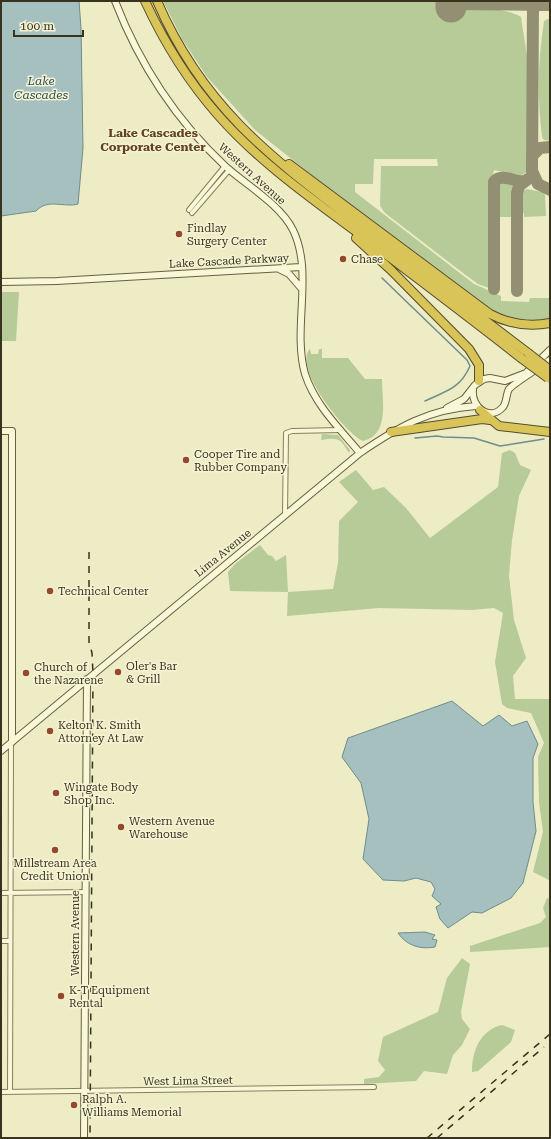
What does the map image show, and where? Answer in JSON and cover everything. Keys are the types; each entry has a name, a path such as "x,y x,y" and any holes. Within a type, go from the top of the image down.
{"highway":[{"path":"145,1 168,46 194,86 218,116 257,154 319,204 524,356"},
{"path":"157,1 171,33 194,71 235,122 290,171 549,376"},
{"path":"235,122 490,314 522,325 550,323"},
{"path":"257,154 264,165 348,231 391,270 469,349 479,365 479,381"},
{"path":"478,408 490,420 499,426 550,432"},
{"path":"391,432 482,419 490,420"}],"main road":[{"name":"Western Avenue","path":"115,1 132,41 156,82 192,131 227,167 275,208 289,223 297,239 301,267"},
{"name":"Lake Cascade Parkway","path":"1,282 301,267 301,350 305,373 318,400 360,453"},
{"path":"277,268 289,274 301,288"},
{"path":"442,411 464,399 479,381 490,378 505,381 515,379 526,373 550,350"},
{"name":"Lima Avenue","path":"1,751 360,453 391,432 412,421 442,411 478,408 486,412 498,411 506,402 509,390 550,360"},
{"path":"473,390 473,401 478,408"},
{"path":"1,431 12,431 12,742"},
{"name":"Western Avenue","path":"84,1138 87,679"}],"street":[{"path":"191,212 227,167"},
{"path":"286,515 286,433 292,431 341,430"},
{"path":"10,1092 12,742"},
{"path":"1,893 85,892"},
{"path":"1,941 10,941"},
{"name":"West Lima Street","path":"1,1092 374,1087"}],"green space":[{"path":"163,1 439,1 439,10 492,9 513,13 521,17 527,56 527,172 520,176 494,170 491,183 489,288 478,284 467,276 385,213 380,206 381,166 438,166 437,159 374,159 373,184 355,184 355,192 474,284 501,296 501,301 529,302 530,298 550,298 550,318 523,320 497,313 308,172 255,130 207,77 182,39"},
{"path":"550,19 550,141 544,140 542,137 539,93 539,64 542,36 544,21"},
{"path":"498,182 511,185 515,188 515,217 497,217"},
{"path":"527,189 542,192 545,195 546,216 524,217 524,213 521,213 521,192"},
{"path":"1,292 19,292 16,341 1,341"},
{"path":"310,349 311,354 318,354 319,349 322,349 322,358 348,358 365,379 382,379 383,416 377,432 372,437 363,441 355,435 345,426 323,399 308,370 306,358"},
{"path":"322,434 338,435 350,450 349,453 343,444 338,440 321,440"},
{"path":"510,450 515,453 520,465 531,470 519,496 512,540 509,576 514,620 526,658 513,676 515,699 550,699 549,880 533,872 543,832 539,802 538,757 544,743 531,713 507,708 502,704 495,662 503,613 494,608 472,610 379,608 287,616 288,592 333,589 338,563 339,521 358,502 339,482 356,470 373,490 384,487 406,508 430,538 498,487 502,453"},
{"path":"260,545 268,555 272,556 276,561 286,555 288,592 230,591 228,572 235,564"},
{"path":"547,898 550,899 550,947 470,952 470,946 540,923 546,917 543,908"},
{"path":"462,958 470,964 461,1012 462,1019 470,1029 462,1045 453,1055 447,1074 424,1071 416,1081 364,1084 364,1079 379,1077 385,1070 378,1061 383,1037 438,1012 447,978"},
{"path":"502,1025 515,1030 511,1042 478,1071 472,1072 472,1064 479,1042 488,1032"}],"water":[{"name":"Lake Cascades","path":"1,1 79,1 81,28 83,148 78,204 51,204 41,207 36,211 1,216"},
{"path":"452,701 483,726 499,715 512,726 527,721 538,744 533,758 533,802 536,831 523,883 511,898 482,913 472,912 448,928 440,919 436,907 441,904 432,896 435,889 431,882 416,878 404,881 383,880 363,859 369,819 361,783 342,757 348,738"},
{"path":"425,932 435,935 432,939 437,940 435,947 424,948 414,946 405,941 398,933"}],"waterway":[{"path":"382,278 467,360 470,366 462,380 457,385 446,392 425,401"},
{"path":"415,438 437,436 474,438 500,446 544,439"}],"taxiway":[{"path":"533,1 532,171 538,184 550,190"},
{"path":"451,4 550,5"},
{"path":"532,156 540,148 550,147"},
{"path":"494,289 494,182 500,178 525,181"},
{"path":"517,291 517,193 519,186 528,179"}],"runway":[{"path":"451,1 451,7"}],"railway":[{"path":"89,552 89,642 92,653 93,674 90,1138"},
{"path":"427,1138 550,1034"},
{"path":"437,1138 544,1047"}],"place":[{"name":"Findlay Surgery Center","path":"179,234"},
{"name":"Chase","path":"343,259"},
{"name":"Cooper Tire and Rubber Company","path":"186,460"},
{"name":"Technical Center","path":"50,591"},
{"name":"Oler's Bar & Grill","path":"118,672"},
{"name":"Church of the Nazarene","path":"26,673"},
{"name":"Kelton K. Smith Attorney At Law","path":"50,731"},
{"name":"Wingate Body Shop Inc.","path":"56,793"},
{"name":"Western Avenue Warehouse","path":"121,827"},
{"name":"Millstream Area Credit Union","path":"55,850"},
{"name":"K-T Equipment Rental","path":"61,996"},
{"name":"Ralph A. Williams Memorial","path":"74,1105"}],"district":[{"name":"Lake Cascades Corporate Center","path":"153,140"}]}
